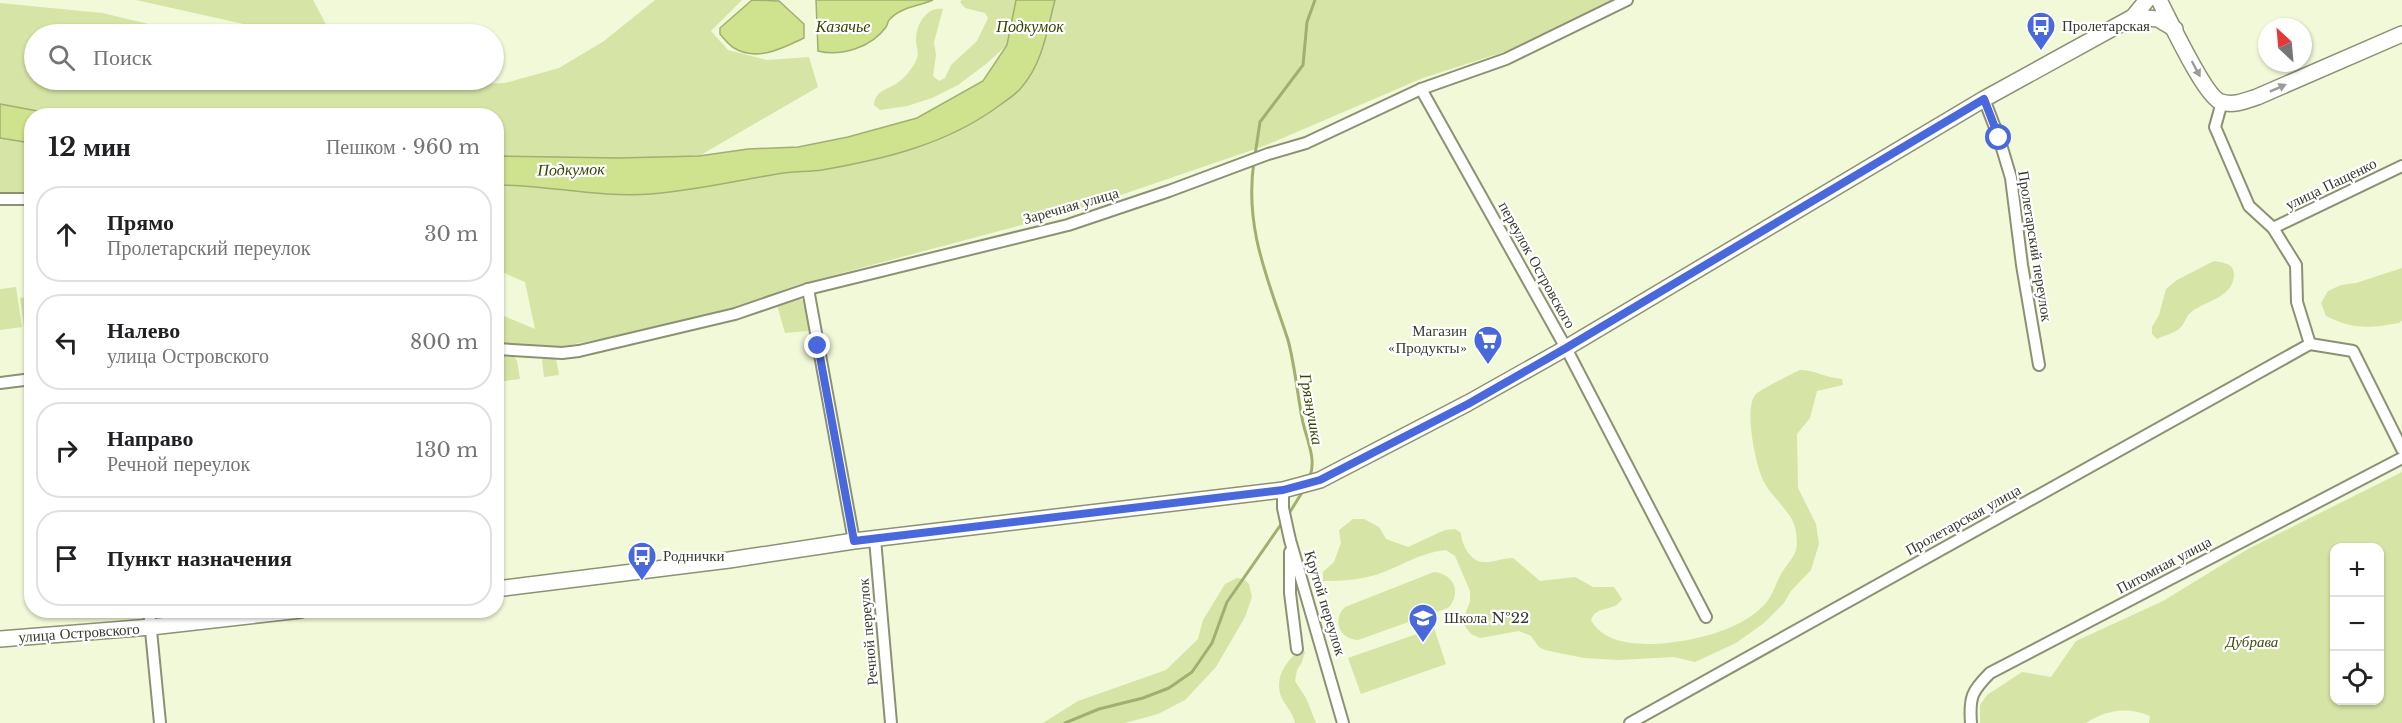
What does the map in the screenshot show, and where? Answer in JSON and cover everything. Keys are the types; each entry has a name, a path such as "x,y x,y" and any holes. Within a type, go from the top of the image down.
{"street":[{"name":"Заречная улица","path":"504,349 562,353 579,351 735,314 808,289 1068,225 1306,143 1421,89 1506,59 1627,0"},
{"path":"504,588 729,560 854,541 1287,489 1320,480 1468,404 1566,348 1984,99 2133,17 2147,0"},
{"path":"2159,0 2205,86 2215,99 2222,102 2240,103 2257,97 2402,34"},
{"path":"2133,17 2158,18 2175,30"},
{"name":"переулок Островского","path":"1421,89 1566,348 1706,617"},
{"name":"Пролетарский переулок","path":"1984,99 2011,178 2022,265 2039,365"},
{"path":"2222,102 2215,127 2248,206 2273,228 2296,265 2297,302 2310,344 2353,351 2402,449"},
{"name":"улица Пащенко","path":"2273,228 2402,166"},
{"path":"0,199 24,199"},
{"path":"808,289 854,541"},
{"name":"Пролетарская улица","path":"1630,723 2310,344"},
{"path":"0,383 24,380"},
{"name":"Питомная улица","path":"1971,723 1969,703 1976,687 1990,673 2402,458"},
{"name":"Крутой переулок","path":"1287,489 1283,508 1290,540 1344,723"},
{"name":"Речной переулок","path":"875,539 891,723"},
{"path":"1290,540 1290,593 1297,649"},
{"path":"150,618 160,723"},
{"name":"улица Островского","path":"0,639 230,618"}],"green space":[{"path":"136,0 313,0 326,24 244,24"},
{"path":"655,0 742,0 711,31 728,50 767,60 809,57 818,87 699,156 618,158 504,156 504,108 24,108 0,104 0,3 102,13 149,24 24,24 24,90 504,90 504,83 559,68 604,41"},
{"path":"962,0 1016,0 1007,45 958,85 932,98 907,106 880,110 874,105 876,97 902,79 916,61 918,28 927,13 943,9 934,42 936,55 933,76 939,81 945,78 951,65 977,41 988,18 985,13 965,8 960,2"},
{"path":"1055,0 1617,0 1507,51 1423,78 1264,146 1074,211 797,285 732,309 685,322 554,348 504,344 504,316 535,329 525,282 504,273 504,185 632,195 667,193 783,173 822,170 892,155 959,130 980,119 1019,91 1034,68 1047,34"},
{"path":"0,138 24,142 24,195 0,194"},
{"path":"2214,261 2228,264 2234,271 2232,283 2228,289 2216,299 2189,314 2177,330 2157,339 2152,334 2152,327 2159,315 2166,289 2177,280"},
{"path":"2402,268 2402,320 2399,323 2362,327 2345,324 2326,316 2321,303 2328,291 2341,285 2356,283"},
{"path":"16,287 22,327 0,330 0,289"},
{"path":"798,296 805,303 811,328 808,331 785,333 777,305"},
{"path":"20,298 24,298 24,327"},
{"path":"504,356 514,357 517,361 520,379 504,381"},
{"path":"547,357 556,358 559,375 544,377 542,360"},
{"path":"1800,370 1842,379 1843,385 1817,391 1810,418 1797,434 1798,488 1816,524 1819,544 1811,570 1764,623 1736,643 1695,662 1674,657 1618,660 1584,658 1545,650 1539,647 1531,636 1519,631 1480,638 1471,634 1464,625 1463,619 1470,602 1470,591 1455,556 1446,550 1421,556 1369,577 1323,581 1323,572 1334,562 1341,543 1339,530 1353,519 1364,519 1379,527 1386,539 1408,547 1445,530 1455,529 1461,533 1468,552 1479,561 1490,562 1513,558 1540,581 1575,577 1593,587 1614,587 1622,599 1615,606 1597,612 1591,620 1602,633 1617,640 1643,644 1665,643 1696,638 1727,629 1742,622 1765,604 1796,550 1797,537 1793,522 1767,487 1761,474 1752,437 1751,411 1752,401 1756,394"},
{"name":"Дубрава","path":"2402,472 2402,723 2149,723 2150,716 2125,710 2109,712 2086,723 1980,723 1980,705 1987,695 2022,672 2051,677 2076,641 2163,601 2248,549"},
{"path":"1434,572 1447,576 1454,585 1455,596 1448,608 1358,640 1351,639 1342,633 1338,623 1345,607"},
{"path":"1237,578 1244,579 1249,584 1252,597 1245,617 1216,667 1185,700 1158,714 1125,723 1043,723 1078,701 1166,670 1198,639 1203,620 1225,584"},
{"path":"1434,628 1446,664 1361,694 1348,658"},
{"path":"1302,648 1305,652 1295,681 1306,698 1316,723 1295,723 1280,694 1282,672"}],"water":[{"path":"752,0 779,1 804,24 804,38 761,54 743,52 732,47 720,34 720,28"},
{"name":"Казачье","path":"816,0 933,0 894,15 880,34 864,45 846,51 827,53 818,51"},
{"name":"Подкумок","path":"1016,0 1055,0 1039,57 1028,78 1014,95 980,119 959,130 892,155 822,170 783,173 667,193 632,195 504,185 504,156 618,158 699,156 748,149 798,147 848,137 917,118 983,81 1007,45"},
{"path":"0,104 24,108 24,142 0,138"}],"waterway":[{"name":"Грязнушка","path":"1255,155 1260,122 1303,65 1307,22 1315,0"},
{"name":"Грязнушка","path":"1254,161 1252,209 1255,231 1266,274 1288,340 1311,454 1310,476"},
{"name":"Грязнушка","path":"1288,515 1303,491"},
{"name":"Грязнушка","path":"1065,723 1099,709 1143,698 1169,688 1192,672 1212,643 1227,602 1282,523"}],"place":[{"name":"Пролетарская","path":"2041,52"},
{"name":"Магазин «Продукты»","path":"1488,366"},
{"name":"Роднички","path":"642,582"},
{"name":"Школа №22","path":"1423,644"}],"route":[{"path":"818,346 854,541 1283,490 1320,480 1468,404 1984,99 1999,138"}]}
